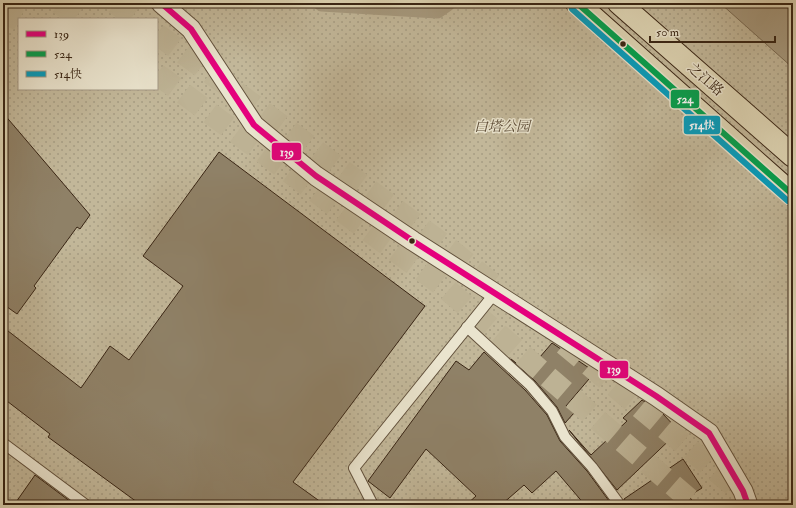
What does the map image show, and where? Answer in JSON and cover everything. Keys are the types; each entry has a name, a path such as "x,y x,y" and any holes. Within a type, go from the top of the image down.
{"main road":[{"name":"之江路","path":"577,3 793,195"},
{"name":"之江路","path":"619,3 793,156"}],"street":[{"path":"161,3 191,29 254,125 316,176 656,396 709,433 743,491 748,505"}],"lane":[{"path":"373,505 354,468 495,293"},
{"path":"467,327 539,395 552,411 565,437 592,467 620,505"},
{"path":"3,443 86,505"}],"green space":[{"name":"白塔公园","path":"3,3 734,3 793,57 793,505 3,505"}],"shaded area":[{"path":"720,3 793,3 793,68"}],"building":[{"path":"3,113 90,215 80,229 77,227 34,286 36,288 17,314 3,304"},
{"path":"219,152 425,306 293,482 325,505 141,505 48,437 50,434 3,398 3,327 81,388 110,346 129,360 183,286 143,256"},
{"path":"552,343 595,372 566,406 574,413 565,423 557,407 535,381 511,359 527,372"},
{"path":"484,352 525,390 547,415 560,441 587,471 612,505 585,505 556,471 532,493 524,485 501,505 466,505 476,496 426,449 390,498 368,481 456,361 469,370"},
{"path":"642,400 663,414 679,431 617,490 569,430 591,455 627,421 623,418"},
{"path":"683,459 702,488 689,496 695,505 626,505 624,499"},
{"path":"35,475 75,505 14,505"}],"waterway":[{"path":"322,3 437,10 447,3"}],"tunnel":[{"path":"59,3 80,18"},
{"path":"115,3 136,18"},
{"path":"3,12 18,20"},
{"path":"158,35 451,250 495,286"},
{"path":"158,75 444,287 696,505"},
{"path":"564,344 747,497"}],"transit line":[{"name":"139","path":"161,3 191,29 254,125 316,176 413,241 656,396 709,433 743,491 748,505"},
{"name":"524","path":"577,3 793,195"},
{"name":"514快","path":"572,9 788,201"}]}
